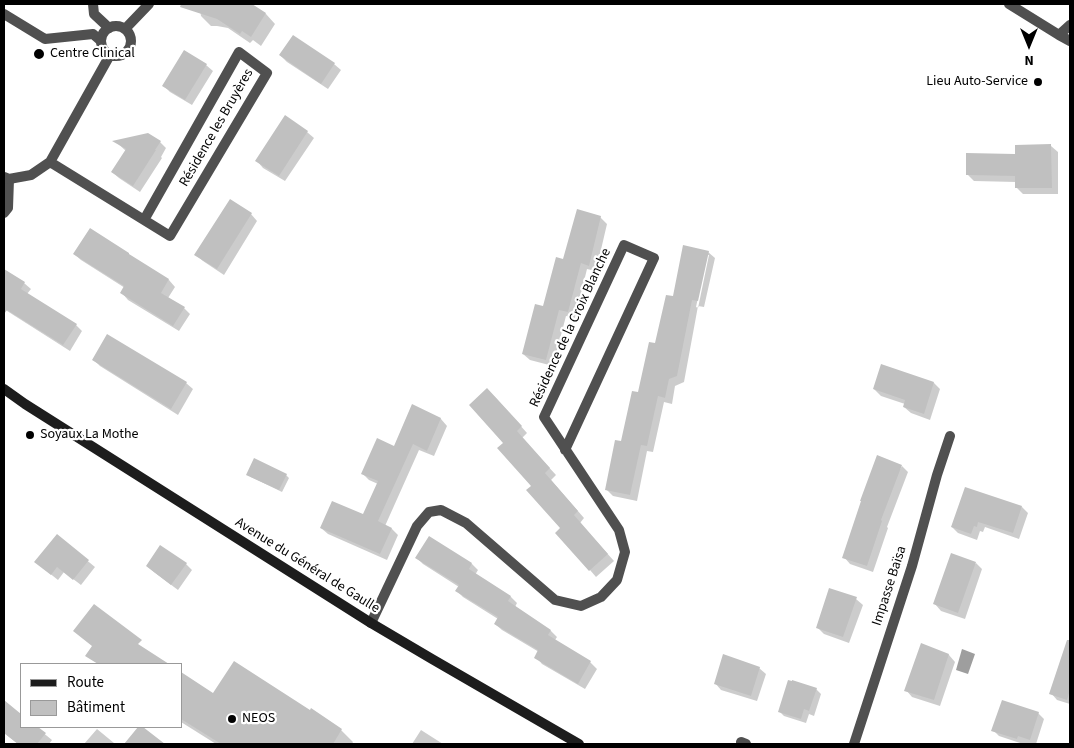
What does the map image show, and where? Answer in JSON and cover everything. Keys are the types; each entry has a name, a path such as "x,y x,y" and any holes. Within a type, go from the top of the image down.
{"main road":[{"name":"Avenue du Général de Gaulle","path":"4,389 24,404 371,623 579,744"},
{"name":"Avenue du Général de Gaulle","path":"4,394 24,404"}],"street":[{"path":"93,4 94,14 109,28"},
{"path":"125,29 149,4"},
{"path":"1009,4 1070,42"},
{"path":"4,14 46,39 93,34 101,41 104,49 110,55 115,56 126,52 130,46 128,33 119,26 109,28 104,32 101,41"},
{"path":"1058,35 1070,25"},
{"name":"Résidence les Bruyères","path":"50,162 144,220 170,236 267,72 238,52 144,220"},
{"path":"4,213 8,208 7,178 31,175 50,162 110,55"},
{"name":"Résidence de la Croix Blanche","path":"371,623 418,526 429,512 441,510 466,523 555,600 581,606 601,597 617,580 625,552 618,530 565,450 544,417 624,245 654,258 565,450"},
{"name":"Impasse Baïsa","path":"854,744 912,566 937,475 950,436"}],"shaded area":[{"path":"962,649 975,654 968,674 956,670"}],"building":[{"path":"181,4 252,4 266,13 251,37 242,31 240,34 217,19 180,7"},
{"path":"293,35 335,63 321,84 279,55"},
{"path":"184,50 207,64 185,100 162,86"},
{"path":"285,115 308,131 279,176 255,161"},
{"path":"148,133 161,141 133,186 111,172 126,149 112,141"},
{"path":"1051,144 1052,188 1015,188 1015,176 966,175 966,153 1015,154 1015,145"},
{"path":"230,199 252,213 217,269 194,255"},
{"path":"577,209 601,216 589,266 581,263 568,312 559,310 546,360 522,354 535,304 543,306 556,257 563,259"},
{"path":"90,228 169,279 161,293 185,307 173,326 120,293 124,286 73,254"},
{"path":"683,245 709,251 698,301 692,300 677,376 669,379 665,398 658,396 647,446 641,445 630,495 605,490 615,440 621,441 632,391 638,392 649,342 655,343 666,295 673,296"},
{"path":"4,269 25,282 21,289 77,324 63,345 7,310 4,314"},
{"path":"107,334 187,382 171,409 92,360"},
{"path":"881,364 934,382 924,414 903,407 905,400 873,389"},
{"path":"487,388 522,426 517,431 550,468 545,473 578,511 574,515 608,554 589,571 555,533 560,528 526,490 531,486 497,448 503,443 469,405"},
{"path":"412,404 441,418 427,451 413,444 378,521 392,528 380,554 320,528 332,501 363,514 378,481 361,474 377,438 394,446"},
{"path":"877,455 902,465 881,520 867,566 842,558"},
{"path":"254,458 287,474 279,490 246,475"},
{"path":"965,487 1022,506 1013,533 978,522 977,527 974,526 971,534 951,527"},
{"path":"57,534 89,560 73,580 57,567 51,575 34,562"},
{"path":"429,536 472,563 469,569 511,596 508,601 551,630 548,635 591,661 578,684 534,658 538,650 494,624 498,617 455,591 459,585 415,558"},
{"path":"160,545 187,563 171,585 146,566"},
{"path":"951,553 976,562 958,613 933,604"},
{"path":"829,588 857,597 843,637 816,628"},
{"path":"94,604 142,640 138,644 167,663 96,663 85,656 92,646 73,631"},
{"path":"1067,640 1070,640 1070,690 1067,700 1049,694"},
{"path":"921,643 949,654 934,700 904,691"},
{"path":"723,654 760,667 751,696 714,684"},
{"path":"234,661 342,729 333,744 221,744 182,720 182,673 213,693"},
{"path":"788,680 817,688 809,711 804,709 801,719 778,712"},
{"path":"4,700 20,713 20,728 39,728 46,733 37,744 18,744 4,733"},
{"path":"1002,700 1039,712 1030,740 1018,736 1017,739 991,731"},
{"path":"137,728 144,728 165,744 124,744"}],"place":[{"name":"Centre Clinical","path":"39,54"},
{"name":"Lieu Auto-Service","path":"1038,82"},
{"name":"Soyaux La Mothe","path":"30,435"},
{"name":"NEOS","path":"232,719"}]}
